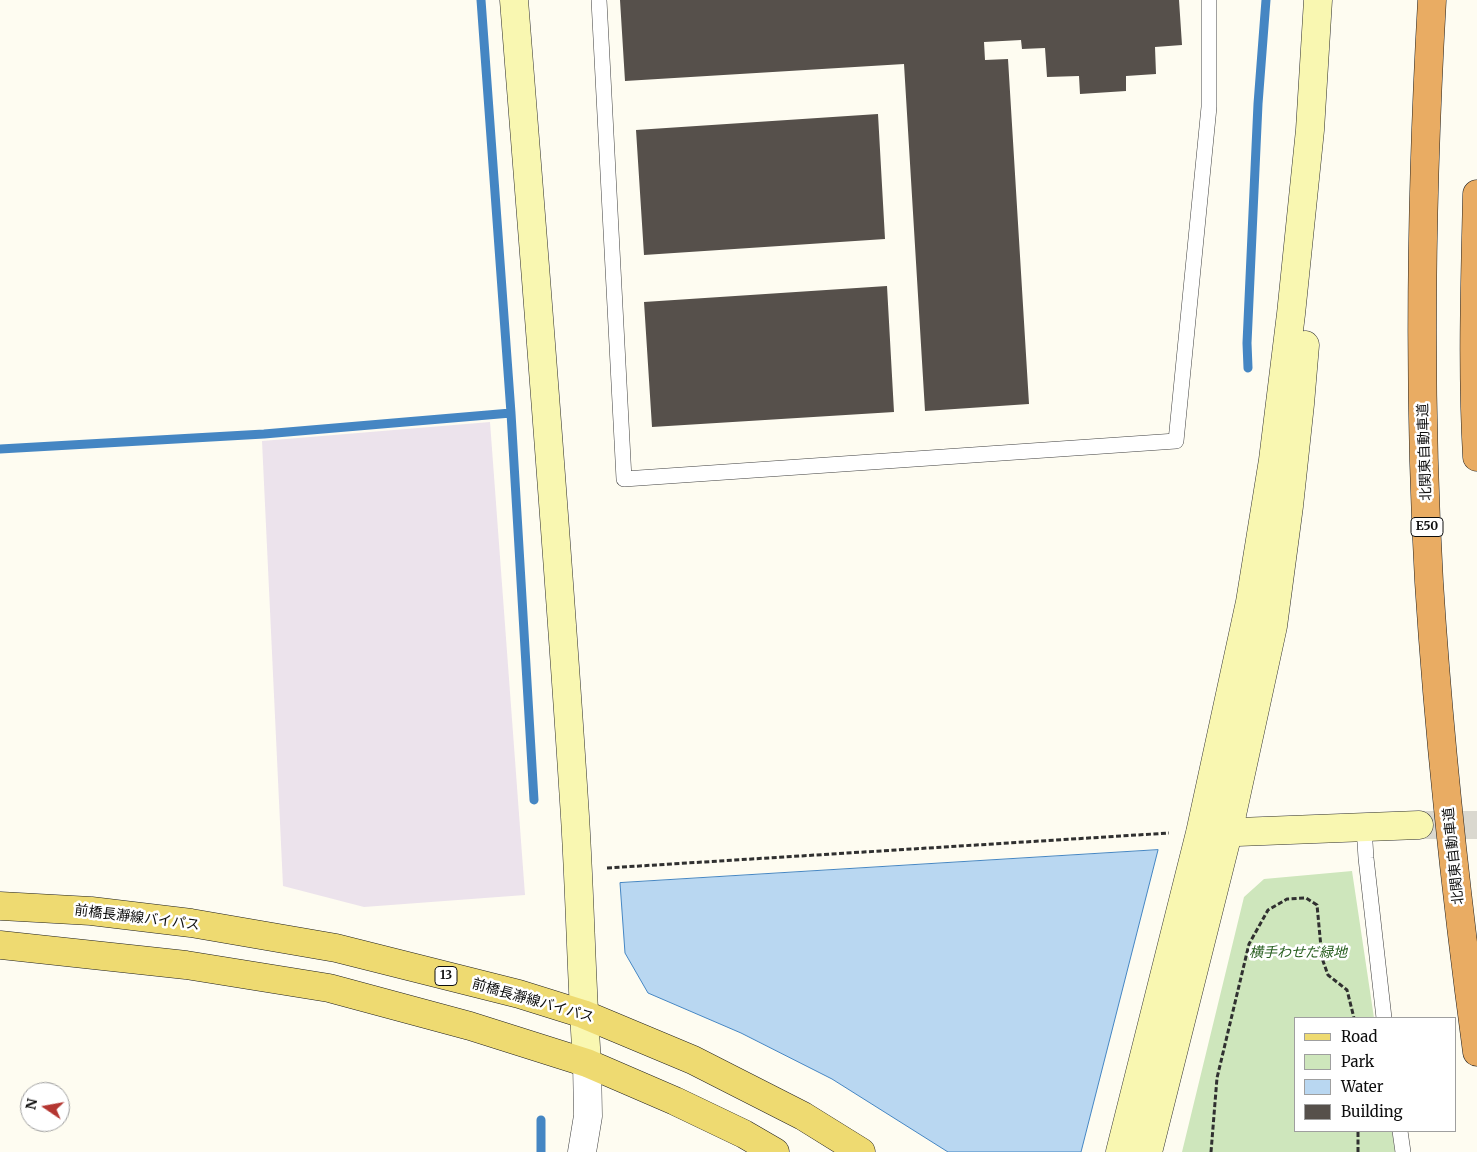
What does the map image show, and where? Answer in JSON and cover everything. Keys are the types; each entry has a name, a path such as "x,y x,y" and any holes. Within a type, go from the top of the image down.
{"highway":[{"name":"北関東自動車道","path":"1432,0 1422,272 1423,424 1430,582 1449,809 1463,944 1477,1052"},
{"path":"1477,194 1475,273 1475,421 1477,458"}],"main road":[{"name":"前橋長瀞線バイパス","path":"0,906 91,911 190,923 336,948 519,994 583,1014 693,1060 803,1116 861,1152"},
{"path":"0,945 186,965 329,988 470,1026 587,1063 675,1101 744,1134 775,1152"}],"street":[{"path":"514,0 555,521 574,796 583,1014 587,1063 588,1116 582,1152"},
{"path":"1148,1152 1228,833 1272,626 1290,497 1307,312 1310,130 1318,0"},
{"path":"1120,1152 1200,834 1250,602 1273,460 1310,130"},
{"path":"1200,834 1419,825"}],"lane":[{"path":"599,0 624,479 1176,441 1209,107 1209,0"},
{"path":"1364,827 1384,1017"},
{"path":"1400,1132 1403,1152"}],"path":[{"path":"606,868 1173,833"},
{"path":"1211,1152 1217,1078 1249,944 1268,910 1287,899 1306,898 1317,905 1322,958 1328,975 1347,990 1354,1017"},
{"path":"1358,1132 1358,1152"}],"shaded area":[{"path":"490,422 525,895 364,907 283,886 262,441"}],"green space":[{"name":"横手わせだ緑地","path":"1352,871 1374,1017 1294,1017 1294,1132 1392,1132 1395,1152 1182,1152 1244,897 1264,879"}],"water":[{"path":"1158,850 1081,1152 948,1152 832,1079 741,1033 648,993 625,953 620,883"}],"building":[{"path":"620,0 1179,0 1182,45 1155,47 1156,74 1126,76 1126,91 1080,94 1079,76 1047,77 1045,48 1022,49 1021,40 984,42 985,60 1008,59 1029,404 925,411 904,64 625,81"},
{"path":"878,114 885,239 644,255 636,130"},
{"path":"887,286 894,412 652,427 644,302"}],"waterway":[{"path":"481,0 511,413 534,800"},
{"path":"1248,368 1247,343 1258,104 1266,0"},
{"path":"0,449 264,434 511,413"},
{"path":"541,1120 541,1152"}],"tunnel":[{"path":"1419,825 1477,825"}]}
